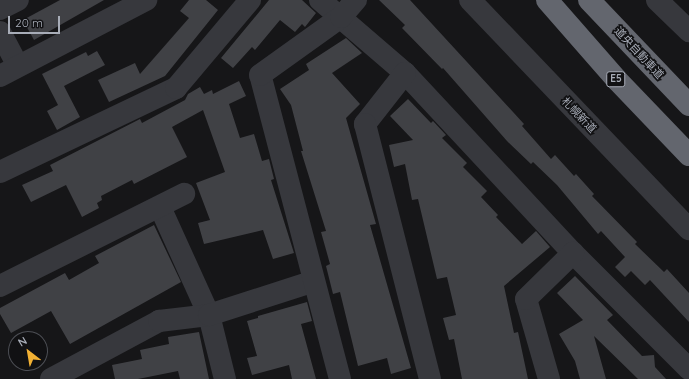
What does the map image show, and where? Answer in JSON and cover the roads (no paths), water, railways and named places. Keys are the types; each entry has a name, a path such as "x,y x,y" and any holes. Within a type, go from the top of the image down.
{"highway":[{"name":"E5","path":"547,0 617,80 689,155"},
{"name":"道央自動車道","path":"589,0 689,106"}],"street":[{"path":"0,9 18,0"},
{"path":"0,32 9,71 146,0"},
{"path":"0,172 176,88 250,0"},
{"path":"320,0 405,73 573,253 689,369"},
{"path":"340,379 260,75 341,17 356,0"},
{"path":"658,0 689,31"},
{"name":"札幌新道","path":"471,1 689,229"},
{"path":"405,73 365,124 430,379"},
{"path":"0,286 184,194"},
{"path":"160,207 209,315 225,379"},
{"path":"549,379 526,299 573,253"},
{"path":"51,379 159,321 209,315 314,281"}]}
